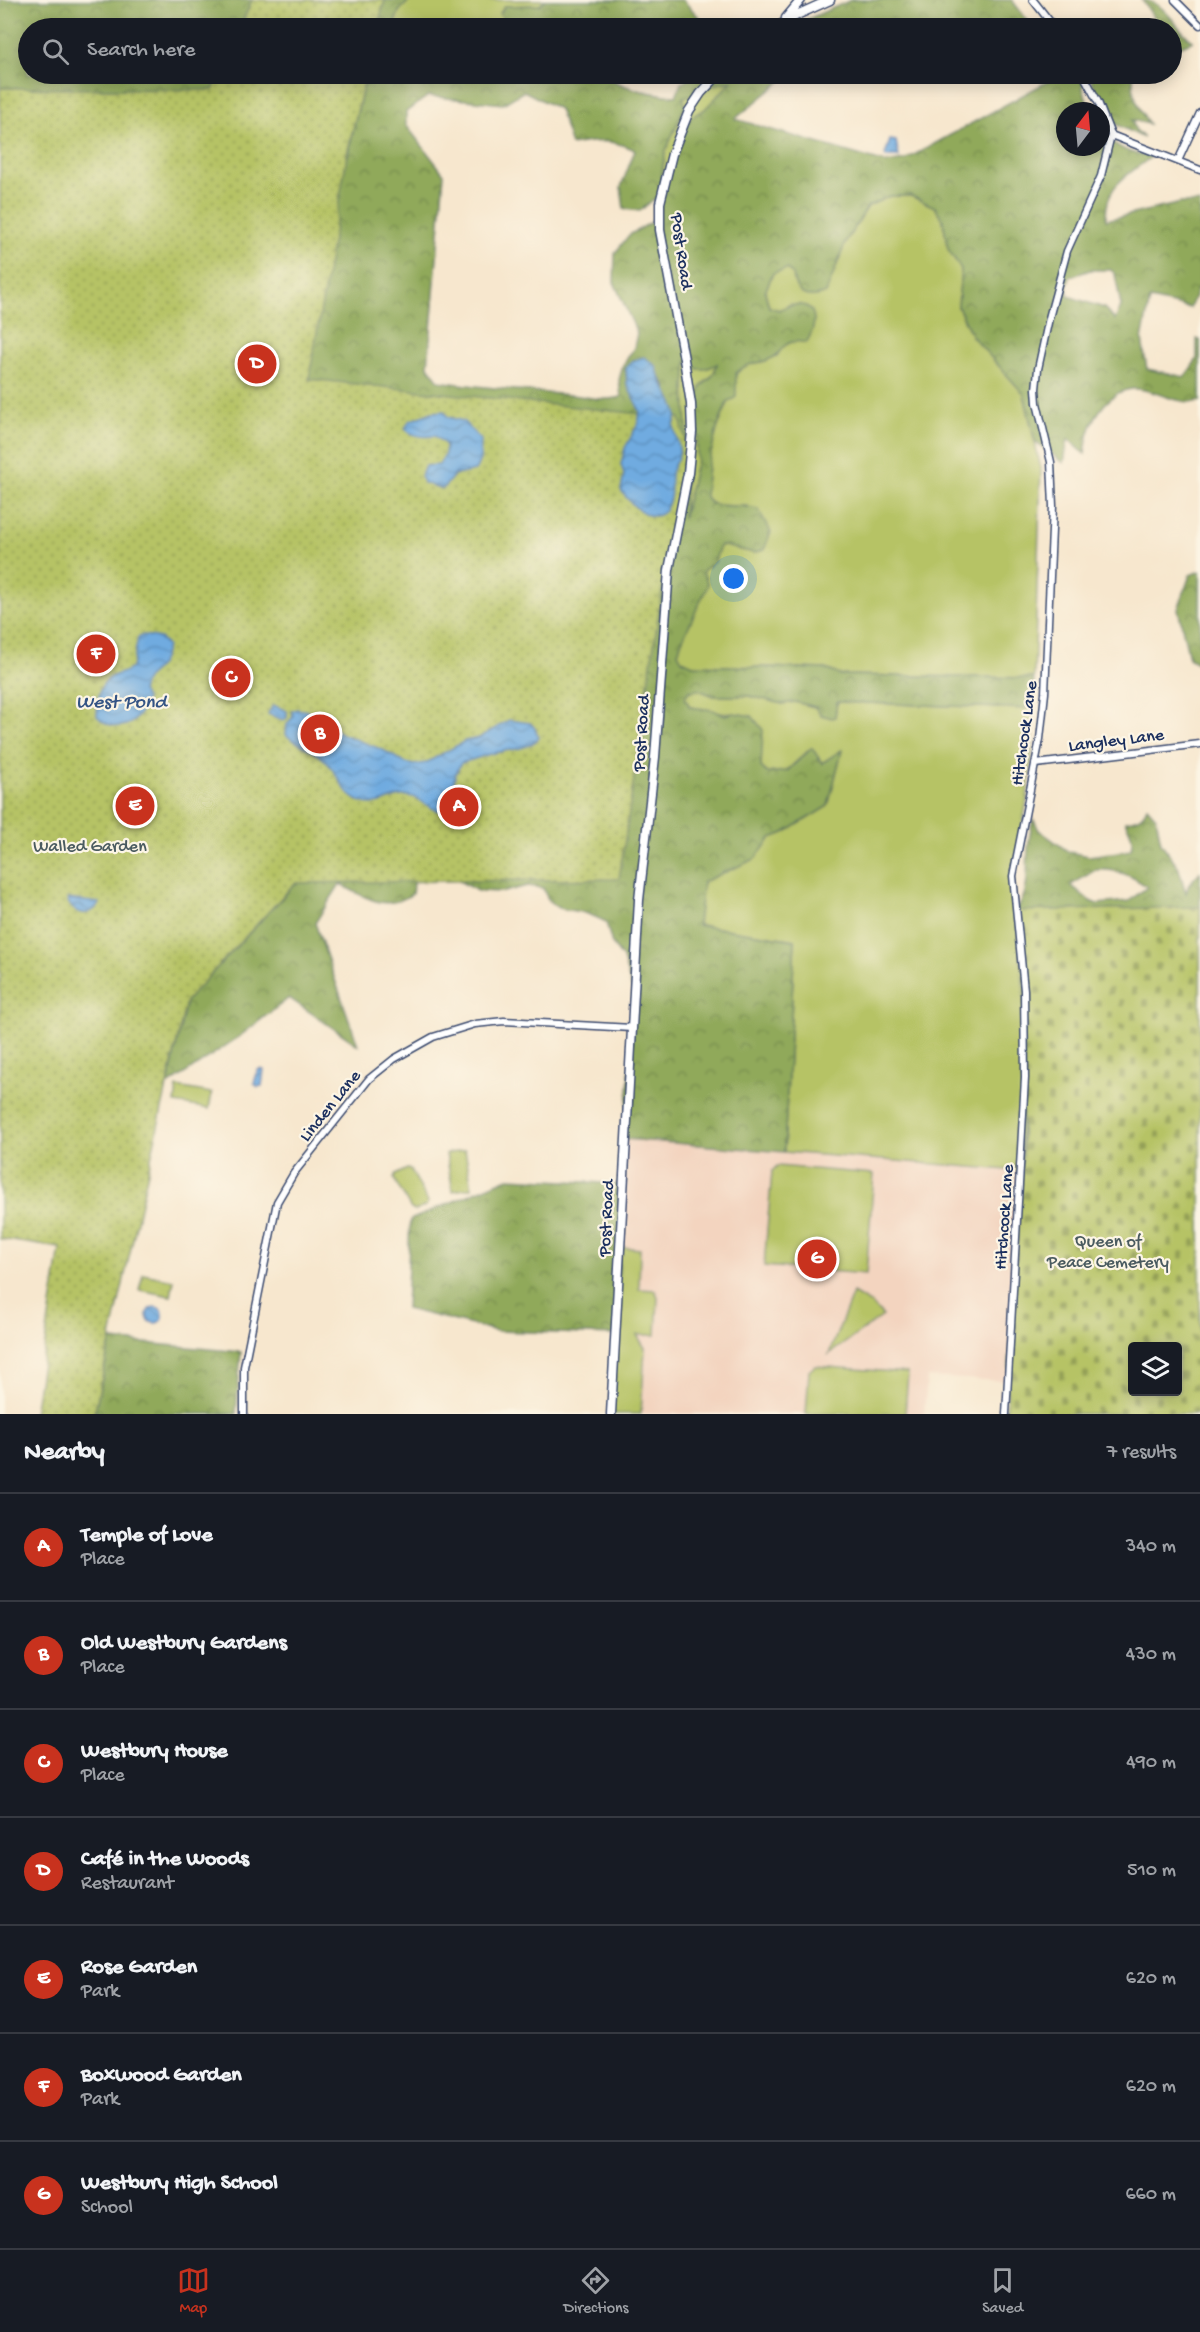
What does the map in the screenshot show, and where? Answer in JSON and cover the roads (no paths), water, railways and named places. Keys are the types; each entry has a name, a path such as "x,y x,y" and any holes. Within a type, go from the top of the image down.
{"main road":[{"path":"785,18 801,0"},
{"path":"807,0 819,4"},
{"path":"793,18 830,0"},
{"name":"Post Road","path":"611,1414 639,900 656,748 669,570 688,473 692,432 691,404 684,359 660,230 660,203 672,154 689,111 710,84"}],"street":[{"path":"1034,0 1048,18"},
{"path":"1175,0 1200,25"},
{"path":"1088,84 1111,135 1200,170"},
{"path":"1178,161 1200,112"},
{"name":"Hitchcock Lane","path":"1006,1414 1025,1078 1024,990 1013,876 1036,764 1045,693 1053,506 1051,462 1037,403 1038,369 1067,251 1101,176 1111,135"},
{"name":"Langley Lane","path":"1036,764 1200,744"},
{"name":"Linden Lane","path":"244,1414 244,1367 277,1202 294,1173 369,1079 394,1059 433,1037 475,1024 504,1021 632,1029"}],"water":[{"path":"890,140 896,141 899,157 886,157"},
{"path":"644,357 656,366 677,415 674,428 679,453 671,473 670,498 666,509 654,516 639,510 621,490 624,474 621,464 625,448 638,424 640,411 627,384 626,368 632,361"},
{"path":"444,411 448,417 463,421 481,440 480,459 475,471 454,475 443,489 423,483 421,476 425,466 439,465 445,454 446,445 435,436 419,436 405,429 409,421 432,412"},
{"name":"West Pond","path":"143,635 160,638 167,646 159,666 145,681 142,691 146,699 142,710 134,721 123,726 106,723 97,716 101,688 108,679 132,668 138,638"},
{"path":"273,705 287,711 287,718 283,720 268,714"},
{"path":"297,709 308,711 342,734 414,765 426,763 465,741 479,738 509,720 530,723 539,737 524,747 461,763 454,781 452,803 446,810 438,810 413,797 406,796 373,804 363,803 348,793 328,763 286,735 287,724 293,717 292,711"},
{"path":"67,899 100,903 91,911 82,913 73,909"},
{"path":"260,1069 264,1070 262,1086 258,1087 254,1083"},
{"path":"155,1307 161,1309 163,1315 161,1321 155,1323 149,1321 147,1315 149,1309"}],"place":[{"name":"Café in the Woods","path":"257,364"},
{"name":"Boxwood Garden","path":"96,654"},
{"name":"Westbury House","path":"231,678"},
{"name":"Old Westbury Gardens","path":"320,734"},
{"name":"Rose Garden","path":"135,806"},
{"name":"Temple of Love","path":"459,807"},
{"name":"Westbury High School","path":"817,1259"}],"park label":[{"name":"Walled Garden","path":"90,845"},
{"name":"Queen of Peace Cemetery","path":"1108,1250"}]}
